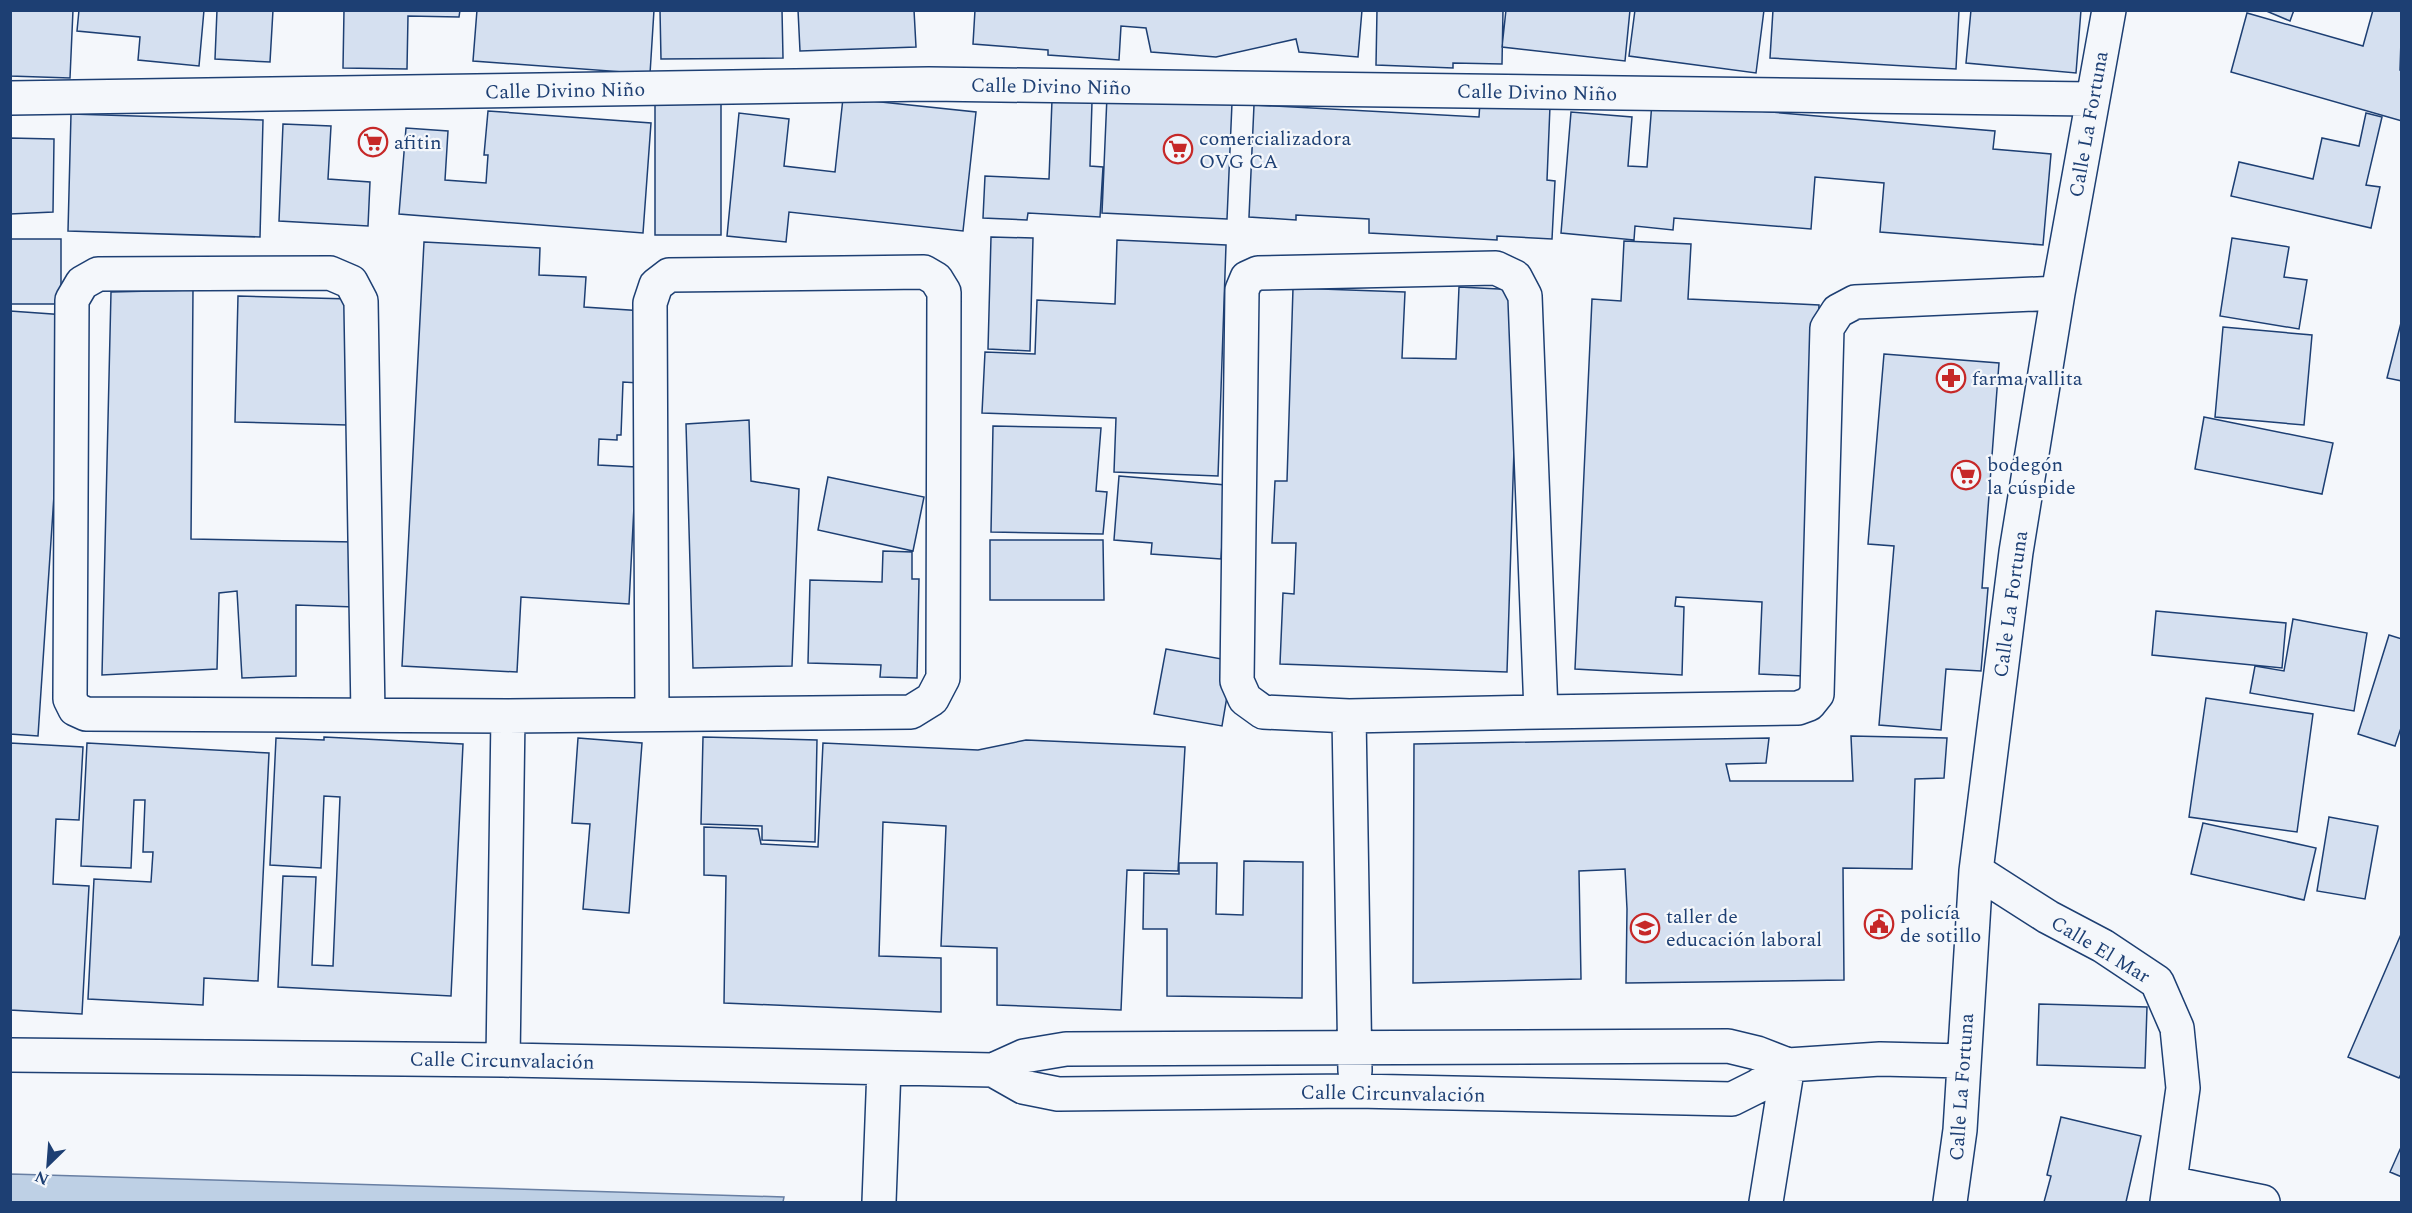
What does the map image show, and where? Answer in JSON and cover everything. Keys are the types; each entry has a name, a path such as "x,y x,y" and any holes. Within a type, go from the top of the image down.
{"street":[{"name":"Calle La Fortuna","path":"1950,1203 1960,1130 1976,871 2016,552 2058,293 2109,10"},
{"name":"Calle Divino Niño","path":"10,98 929,84 2092,99"},
{"path":"1541,712 1525,296 1515,277 1496,268 1258,273 1247,278 1242,290 1237,681 1245,699 1263,712 1349,716 1798,708 1809,704 1816,694 1827,328 1838,311 1855,302 2058,293"},
{"path":"368,714 361,301 351,282 330,273 98,274 82,283 72,300 70,699 75,709 86,714 508,716 911,711 932,699 943,678 944,292 936,279 924,272 669,275 656,285 650,303 652,713"},
{"path":"503,1060 508,716"},
{"path":"1349,716 1356,1092"},
{"name":"Calle El Mar","path":"1976,871 2048,917 2103,946 2157,982 2177,1028 2183,1088 2168,1193"},
{"name":"Calle Circunvalación","path":"10,1055 503,1060 993,1070 1024,1056 1066,1049 1354,1050 1728,1046 1757,1053 1788,1065 1880,1059 1964,1061"},
{"path":"1766,1203 1788,1065"},
{"name":"Calle Circunvalación","path":"993,1070 1023,1087 1058,1094 1356,1092 1732,1099 1758,1086 1788,1065"},
{"path":"879,1203 884,1068"},
{"path":"2168,1193 2263,1203"}],"water":[{"path":"11,1174 784,1197 783,1202 11,1202"}],"building":[{"path":"10,10 73,10 70,78 10,76"},
{"path":"79,10 204,10 199,66 138,60 140,37 77,31"},
{"path":"217,10 273,10 270,62 215,59"},
{"path":"344,10 460,10 459,17 408,16 407,69 343,68"},
{"path":"477,10 654,10 650,74 473,61"},
{"path":"660,10 782,10 783,58 661,59"},
{"path":"798,10 914,10 916,47 800,51"},
{"path":"975,10 1362,10 1358,57 1299,52 1296,39 1216,57 1151,52 1146,28 1121,26 1119,60 1048,55 1048,50 973,44"},
{"path":"1377,10 1503,10 1502,64 1453,63 1453,68 1376,65"},
{"path":"1506,10 1630,10 1625,61 1502,47"},
{"path":"1635,10 1764,10 1756,73 1629,56"},
{"path":"1773,10 1959,10 1956,69 1770,58"},
{"path":"1971,10 2081,10 2076,73 1966,63"},
{"path":"2264,10 2294,10 2290,21"},
{"path":"2373,10 2402,10 2400,70 2402,70 2402,121 2231,72 2247,13 2363,46"},
{"path":"1107,96 1232,103 1227,219 1102,213"},
{"path":"843,98 976,112 963,231 789,212 786,242 727,236 739,113 789,119 784,166 835,172"},
{"path":"1052,100 1092,102 1090,166 1103,167 1100,217 1028,213 1027,220 983,218 985,176 1049,179"},
{"path":"655,102 721,102 721,235 655,235"},
{"path":"1480,102 1550,106 1547,180 1555,181 1552,239 1497,236 1497,240 1369,233 1369,219 1296,215 1296,220 1249,217 1254,105 1479,117"},
{"path":"1652,102 1995,131 1993,149 2051,154 2043,245 1880,232 1884,183 1815,177 1811,229 1674,218 1673,230 1635,226 1634,240 1561,233 1571,112 1632,117 1628,166 1647,167"},
{"path":"488,111 651,123 643,233 399,214 406,128 448,131 445,180 486,183 488,155 484,155"},
{"path":"2366,113 2382,117 2366,185 2380,187 2371,228 2231,196 2239,162 2313,179 2322,138 2359,146"},
{"path":"71,114 263,120 260,237 68,231"},
{"path":"283,124 331,126 328,179 370,182 368,226 279,221"},
{"path":"10,138 54,139 53,212 10,214"},
{"path":"991,237 1033,238 1030,351 988,349"},
{"path":"2232,238 2289,247 2284,277 2307,280 2299,329 2220,316"},
{"path":"10,239 61,239 61,304 10,304"},
{"path":"1117,240 1226,245 1218,476 1114,472 1116,418 982,413 985,352 1035,354 1037,300 1115,304"},
{"path":"1624,241 1691,244 1688,299 1819,305 1803,676 1759,674 1762,602 1676,597 1675,606 1684,607 1682,675 1575,669 1592,299 1621,301"},
{"path":"424,242 540,248 539,275 586,277 584,307 644,311 639,383 623,382 621,435 617,435 617,440 599,439 598,465 636,467 629,604 521,597 517,672 402,666"},
{"path":"1459,287 1519,290 1507,672 1280,664 1283,593 1294,594 1296,543 1272,543 1275,481 1287,481 1293,288 1405,292 1402,358 1456,359"},
{"path":"193,290 191,539 355,542 355,607 296,605 296,676 242,678 237,591 219,593 217,669 102,675 111,292"},
{"path":"238,296 350,299 347,425 235,422"},
{"path":"10,311 66,315 38,736 10,734"},
{"path":"2402,319 2402,381 2387,378"},
{"path":"2223,327 2312,335 2304,425 2215,417"},
{"path":"1884,354 1999,363 1982,588 1988,588 1981,671 1946,669 1941,730 1879,725 1894,546 1868,544"},
{"path":"2204,417 2333,443 2322,494 2195,469"},
{"path":"749,420 751,481 799,489 792,666 693,668 686,424"},
{"path":"993,426 1101,428 1096,491 1107,492 1103,534 991,532"},
{"path":"1119,476 1226,485 1221,559 1151,554 1152,543 1114,540"},
{"path":"828,477 924,497 913,551 818,530"},
{"path":"990,540 1103,540 1104,600 990,600"},
{"path":"883,551 912,552 912,579 919,579 917,678 880,677 881,665 808,663 810,580 882,582"},
{"path":"2156,611 2286,623 2282,668 2152,655"},
{"path":"2293,619 2367,633 2354,711 2250,693 2255,666 2284,671"},
{"path":"2389,635 2402,639 2402,725 2395,746 2358,734"},
{"path":"1166,649 1233,661 1222,726 1154,714"},
{"path":"2206,698 2313,714 2297,832 2189,817"},
{"path":"1851,736 1947,738 1944,778 1915,779 1912,869 1843,868 1844,980 1626,983 1625,869 1579,871 1581,979 1413,983 1414,744 1769,738 1766,763 1726,764 1730,781 1853,781"},
{"path":"324,737 463,744 451,996 278,987 283,876 316,877 312,965 333,966 340,797 324,796 321,868 270,865 276,738 324,740"},
{"path":"703,737 817,740 815,842 762,840 762,826 701,824"},
{"path":"578,738 642,743 629,913 583,909 590,824 572,823"},
{"path":"1026,740 1185,747 1178,871 1127,870 1121,1010 997,1005 997,948 941,946 946,826 883,822 879,956 941,958 941,1012 724,1003 726,876 704,875 704,827 758,829 761,844 818,847 823,743 978,750"},
{"path":"10,743 83,747 79,820 56,819 53,884 89,886 82,1014 10,1010"},
{"path":"87,743 269,753 258,981 204,978 203,1005 88,999 94,879 151,882 153,852 143,852 145,800 134,800 131,868 81,866"},
{"path":"2329,817 2378,826 2365,899 2317,891"},
{"path":"2203,823 2316,848 2304,900 2191,874"},
{"path":"1244,861 1303,862 1302,998 1167,996 1167,929 1143,929 1144,873 1179,874 1179,863 1217,863 1216,914 1243,915"},
{"path":"2402,932 2402,1072 2399,1078 2348,1057"},
{"path":"2039,1004 2147,1007 2145,1068 2037,1065"},
{"path":"2061,1117 2141,1136 2126,1202 2044,1202 2051,1176 2047,1175"},
{"path":"2402,1145 2402,1177 2390,1172"}],"place":[{"name":"afitin","path":"373,142"},
{"name":"comercializadora OVG CA","path":"1178,149"},
{"name":"farma vallita","path":"1951,378"},
{"name":"bodegón la cúspide","path":"1966,475"},
{"name":"policía de sotillo","path":"1879,924"},
{"name":"taller de educación laboral","path":"1645,928"}]}
